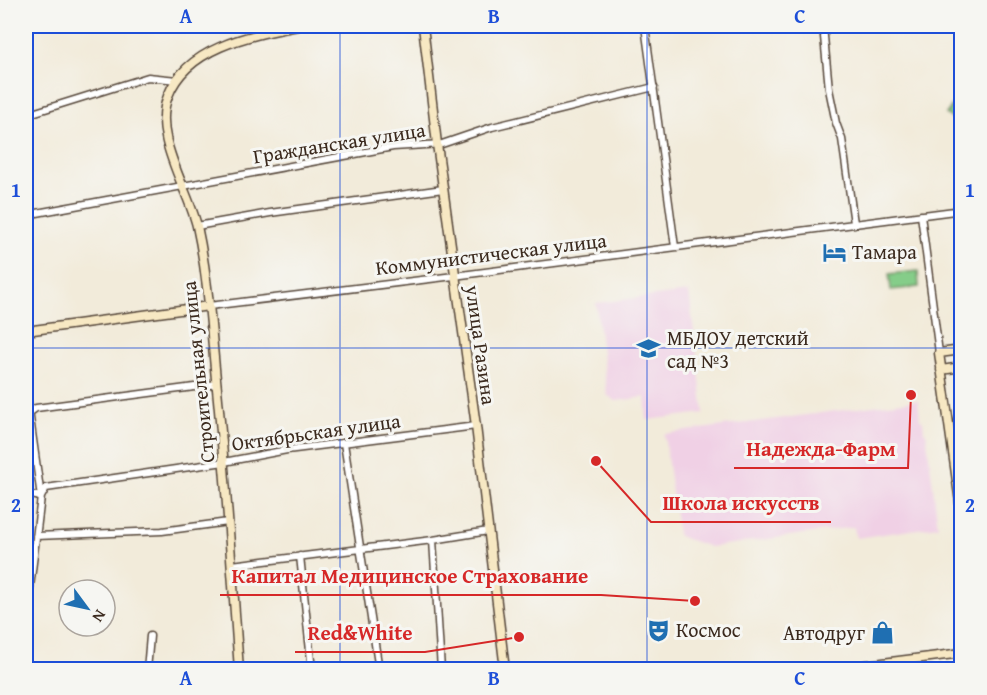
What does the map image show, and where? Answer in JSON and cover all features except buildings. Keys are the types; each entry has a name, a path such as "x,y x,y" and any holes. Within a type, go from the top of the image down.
{"street":[{"name":"Строительная улица","path":"239,669 224,462 209,306 196,226 184,186 164,134 164,107 177,80 191,64 209,52 254,35 298,26"},
{"name":"улица Разина","path":"423,26 454,276 476,426 505,669"},
{"path":"645,26 675,247"},
{"path":"823,26 830,89 842,139 854,224"},
{"path":"26,115 148,77 177,80"},
{"name":"Гражданская улица","path":"26,215 393,147 437,144 460,139 492,127 654,87"},
{"path":"196,226 270,213 443,189"},
{"name":"Коммунистическая улица","path":"26,331 962,210"},
{"path":"921,215 962,517"},
{"path":"939,353 962,350"},
{"path":"941,370 962,367"},
{"path":"29,413 36,408 217,384"},
{"path":"26,389 41,497 26,620"},
{"name":"Октябрьская улица","path":"41,497 46,488 224,462 287,450 476,426"},
{"path":"344,443 379,669"},
{"path":"26,494 41,497"},
{"path":"36,536 162,531 228,522"},
{"path":"232,565 489,531"},
{"path":"433,540 441,669"},
{"path":"300,556 312,669"},
{"path":"147,669 150,636"},
{"path":"827,669 962,653"}],"shaded area":[{"name":"МБДОУ детский сад №3","path":"689,292 704,413 647,420 645,397 616,401 607,395 596,303"},
{"path":"918,400 920,419 923,421 924,432 926,432 938,526 856,538 854,527 710,547 678,536 664,434"}],"green space":[{"path":"961,93 962,122 955,121 946,114"},
{"path":"918,271 919,287 891,290 889,274"}],"place":[{"name":"Тамара","path":"834,252"},
{"name":"МБДОУ детский сад №3","path":"649,349"},
{"name":"Надежда-Фарм","path":"911,395"},
{"name":"Школа искусств","path":"596,461"},
{"name":"Капитал Медицинское Страхование","path":"695,601"},
{"name":"Космос","path":"658,630"},
{"name":"Автодруг","path":"883,633"},
{"name":"Red&White","path":"519,637"}]}
